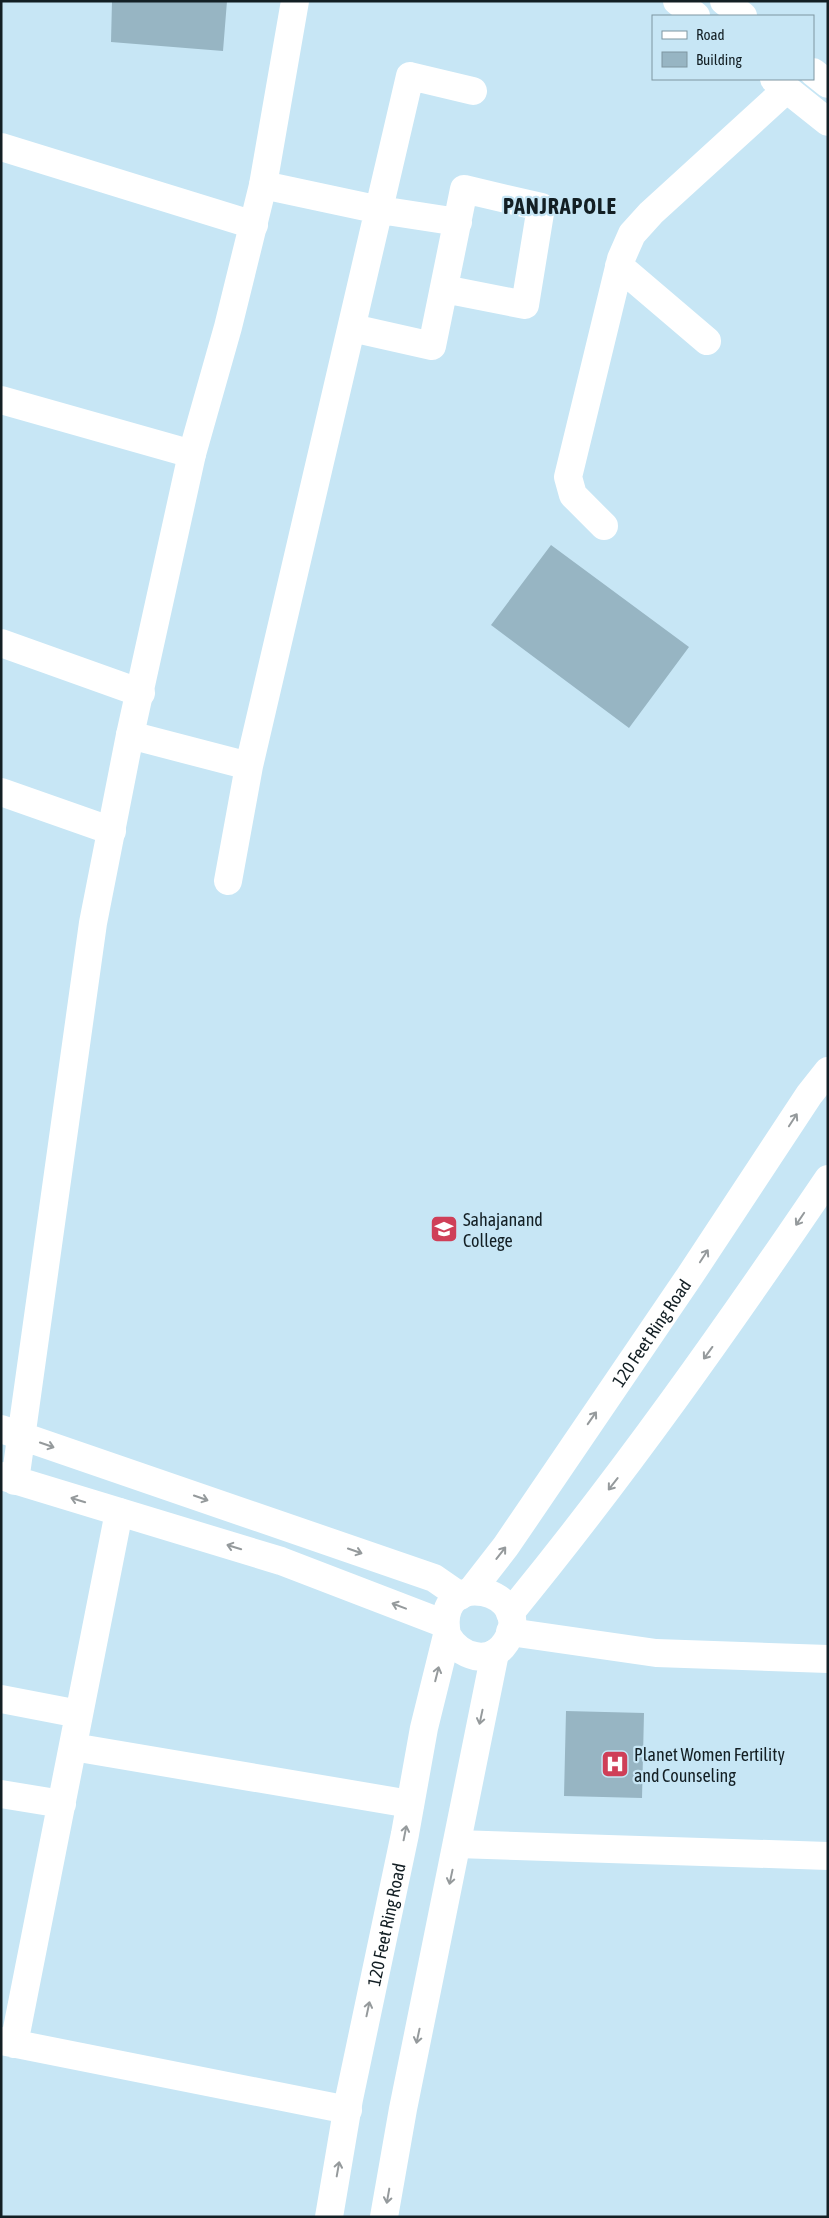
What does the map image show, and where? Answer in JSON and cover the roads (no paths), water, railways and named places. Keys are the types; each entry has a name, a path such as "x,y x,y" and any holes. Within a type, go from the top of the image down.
{"street":[{"path":"295,1 263,185 228,327 192,454 130,736 92,923 11,1432 8,1478 280,1561 446,1630"},
{"path":"677,1 695,15"},
{"path":"724,1 742,15"},
{"path":"814,73 828,84"},
{"path":"228,881 249,766 410,76 473,91"},
{"path":"604,526 573,495 568,477 619,266 632,234 780,84 828,122"},
{"path":"1,147 254,225"},
{"path":"263,185 380,210 458,222"},
{"path":"352,328 432,346 464,189 541,207 525,305 444,289"},
{"path":"619,266 707,341"},
{"path":"1,400 192,454"},
{"path":"1,643 140,693"},
{"path":"130,736 249,766"},
{"path":"1,792 112,831"},
{"name":"120 Feet Ring Road","path":"465,1594 506,1546 690,1277 809,1094 828,1071"},
{"path":"384,2217 403,2109 458,1844 505,1633 503,1601 494,1594 482,1591 465,1594 447,1612 446,1630 452,1645 472,1656 484,1656 505,1633 734,1318 828,1179"},
{"path":"11,1432 434,1578 465,1594"},
{"path":"119,1512 62,1804 8,2043 348,2110"},
{"name":"120 Feet Ring Road","path":"329,2217 348,2110 424,1728 446,1630"},
{"path":"505,1633 656,1653 828,1659"},
{"path":"1,1699 79,1714"},
{"path":"73,1747 410,1804"},
{"path":"1,1794 62,1804"},
{"path":"458,1844 828,1856"}],"place":[{"name":"Sahajanand College","path":"444,1229"},
{"name":"Planet Women Fertility and Counseling","path":"615,1764"}],"district":[{"name":"PANJRAPOLE","path":"560,206"}]}
